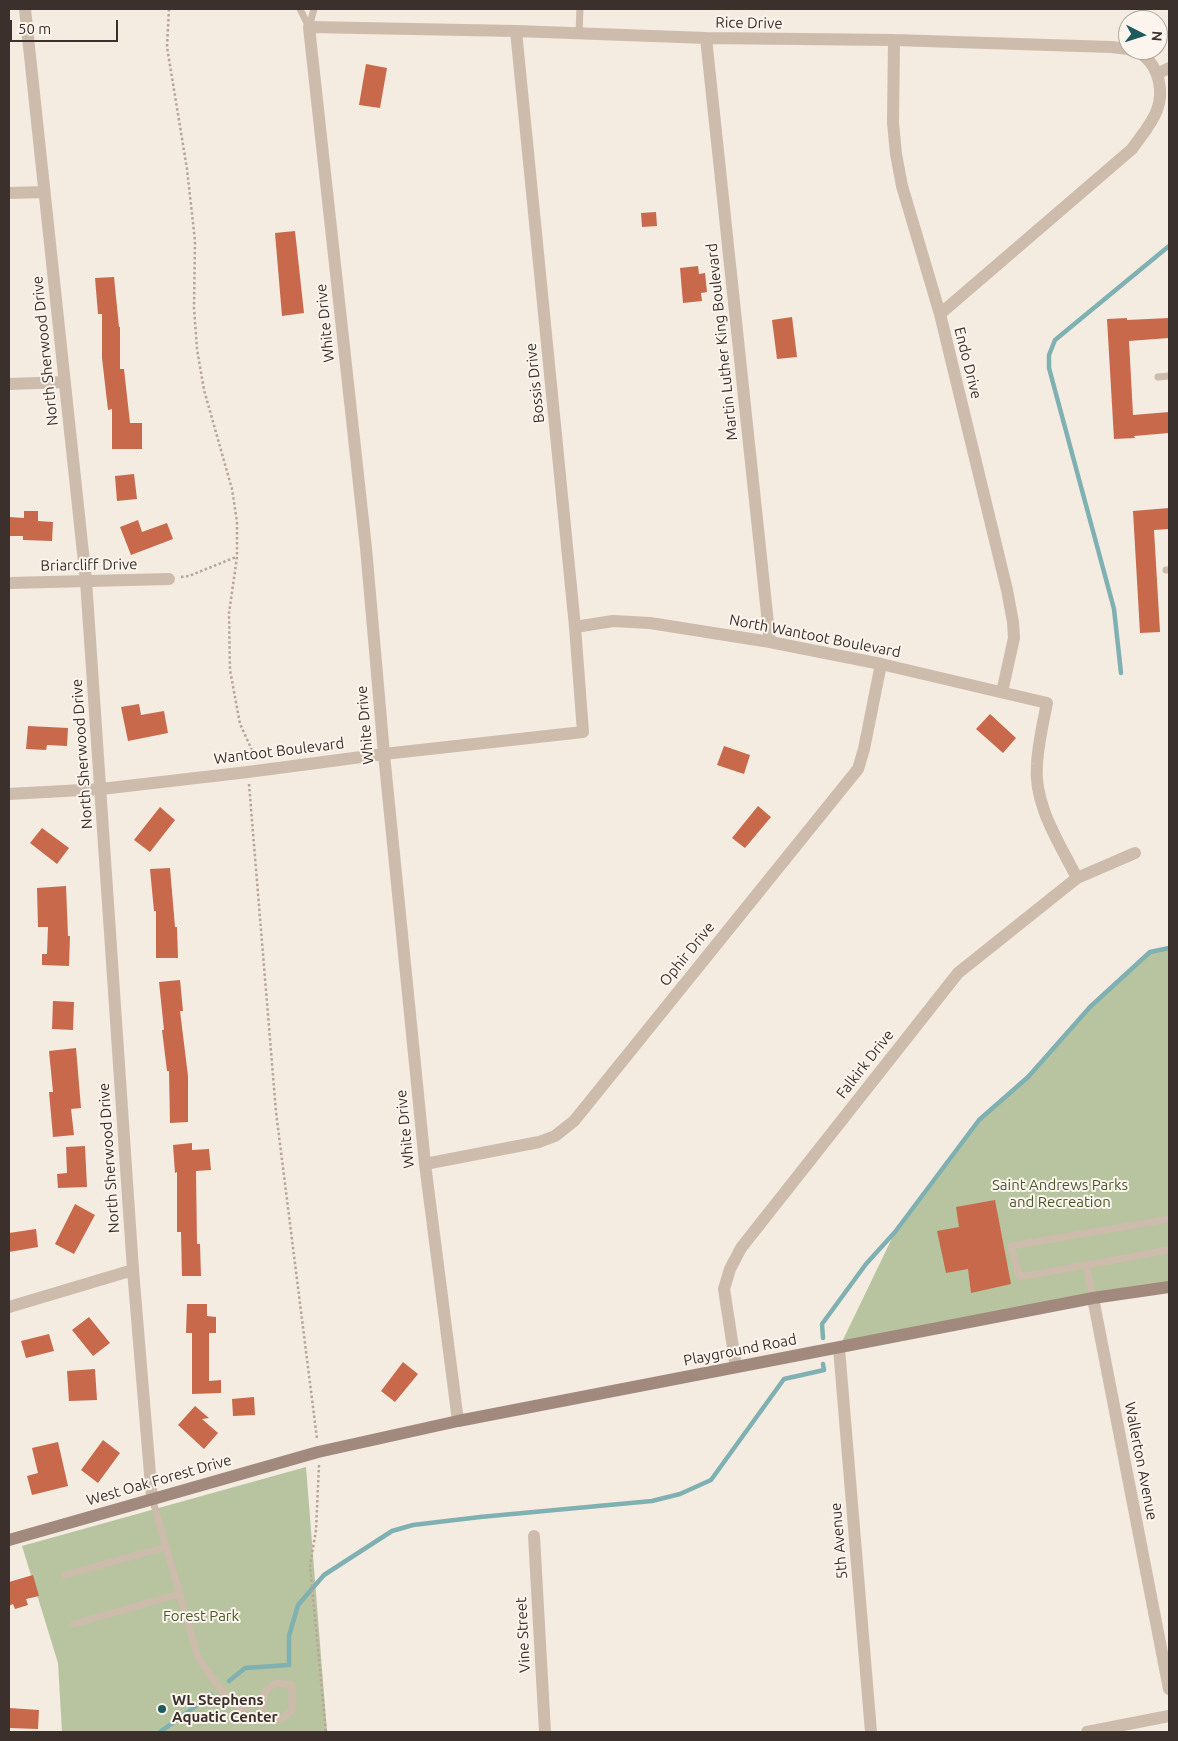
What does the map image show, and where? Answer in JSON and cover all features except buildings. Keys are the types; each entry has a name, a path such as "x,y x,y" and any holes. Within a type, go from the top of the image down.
{"main road":[{"name":"Playground Road","path":"318,1452 458,1421 1093,1298 1169,1288"},
{"name":"West Oak Forest Drive","path":"9,1540 318,1452"}],"street":[{"name":"North Sherwood Drive","path":"25,9 86,581 133,1270 152,1498"},
{"name":"Rice Drive","path":"309,26 706,38 894,40 1118,49"},
{"name":"White Drive","path":"309,26 365,538 384,754 425,1164 458,1421"},
{"name":"Bossis Drive","path":"516,31 575,628 583,732"},
{"name":"Martin Luther King Boulevard","path":"706,38 770,642"},
{"name":"Endo Drive","path":"894,40 893,123 902,186 940,314 1008,590 1014,638 1002,692"},
{"name":"Rice Drive","path":"1148,60 1156,69 1157,74"},
{"path":"940,314 1132,149 1150,124 1158,108 1160,86 1157,74 1169,68"},
{"path":"9,193 44,192"},
{"path":"9,384 65,382"},
{"name":"Briarcliff Drive","path":"9,583 169,579"},
{"name":"North Wantoot Boulevard","path":"575,628 613,621 650,623 770,642 881,664 1047,703 1036,765 1040,800 1053,832 1077,878"},
{"name":"Ophir Drive","path":"425,1164 539,1142 555,1136 574,1120 858,769 864,749 881,664"},
{"name":"Wantoot Boulevard","path":"9,794 101,789 384,754 583,732"},
{"name":"Falkirk Drive","path":"736,1367 724,1289 730,1269 741,1248 958,973 1077,878 1135,853"},
{"path":"9,1307 133,1270"},
{"name":"Wallerton Avenue","path":"1093,1298 1169,1689"},
{"name":"5th Avenue","path":"839,1348 871,1732"},
{"name":"Vine Street","path":"534,1536 545,1732"},
{"path":"1087,1732 1169,1716"}],"lane":[{"path":"300,9 309,26"},
{"path":"309,26 314,9"},
{"path":"579,33 580,9"},
{"path":"1158,377 1169,376"},
{"path":"1169,1219 1012,1246 1020,1276 1169,1250"},
{"path":"1086,1265 1093,1298"},
{"path":"152,1498 198,1657 210,1676 232,1702 254,1716 260,1717 280,1719 292,1711 292,1685 276,1683 265,1691 260,1717"},
{"path":"65,1575 166,1547"},
{"path":"74,1624 179,1594"}],"path":[{"path":"169,9 167,47 187,169 195,242 194,308 197,349 204,390 232,489 237,522 237,556 229,613 230,670 240,724 252,750 248,772 276,1112 320,1457 316,1530 310,1566 326,1732"},
{"path":"169,579 189,576 237,556"}],"green space":[{"name":"Saint Andrews Parks and Recreation","path":"1169,947 1169,1287 839,1348 895,1232 979,1120 1028,1077 1090,1007 1150,952"},
{"name":"Forest Park","path":"306,1467 327,1732 62,1732 58,1663 22,1546"}],"waterway":[{"path":"1121,673 1114,609 1049,368 1049,355 1055,340 1169,246"},
{"path":"823,1338 822,1324 866,1264 895,1232 979,1120 1028,1077 1090,1007 1150,952 1169,948"},
{"path":"229,1681 245,1668 289,1665 289,1636 298,1605 324,1575 392,1531 413,1525 480,1517 652,1501 680,1494 711,1480 784,1379 824,1370 823,1364"},
{"path":"160,1732 211,1695"}],"place":[{"name":"WL Stephens Aquatic Center","path":"162,1709"}]}
